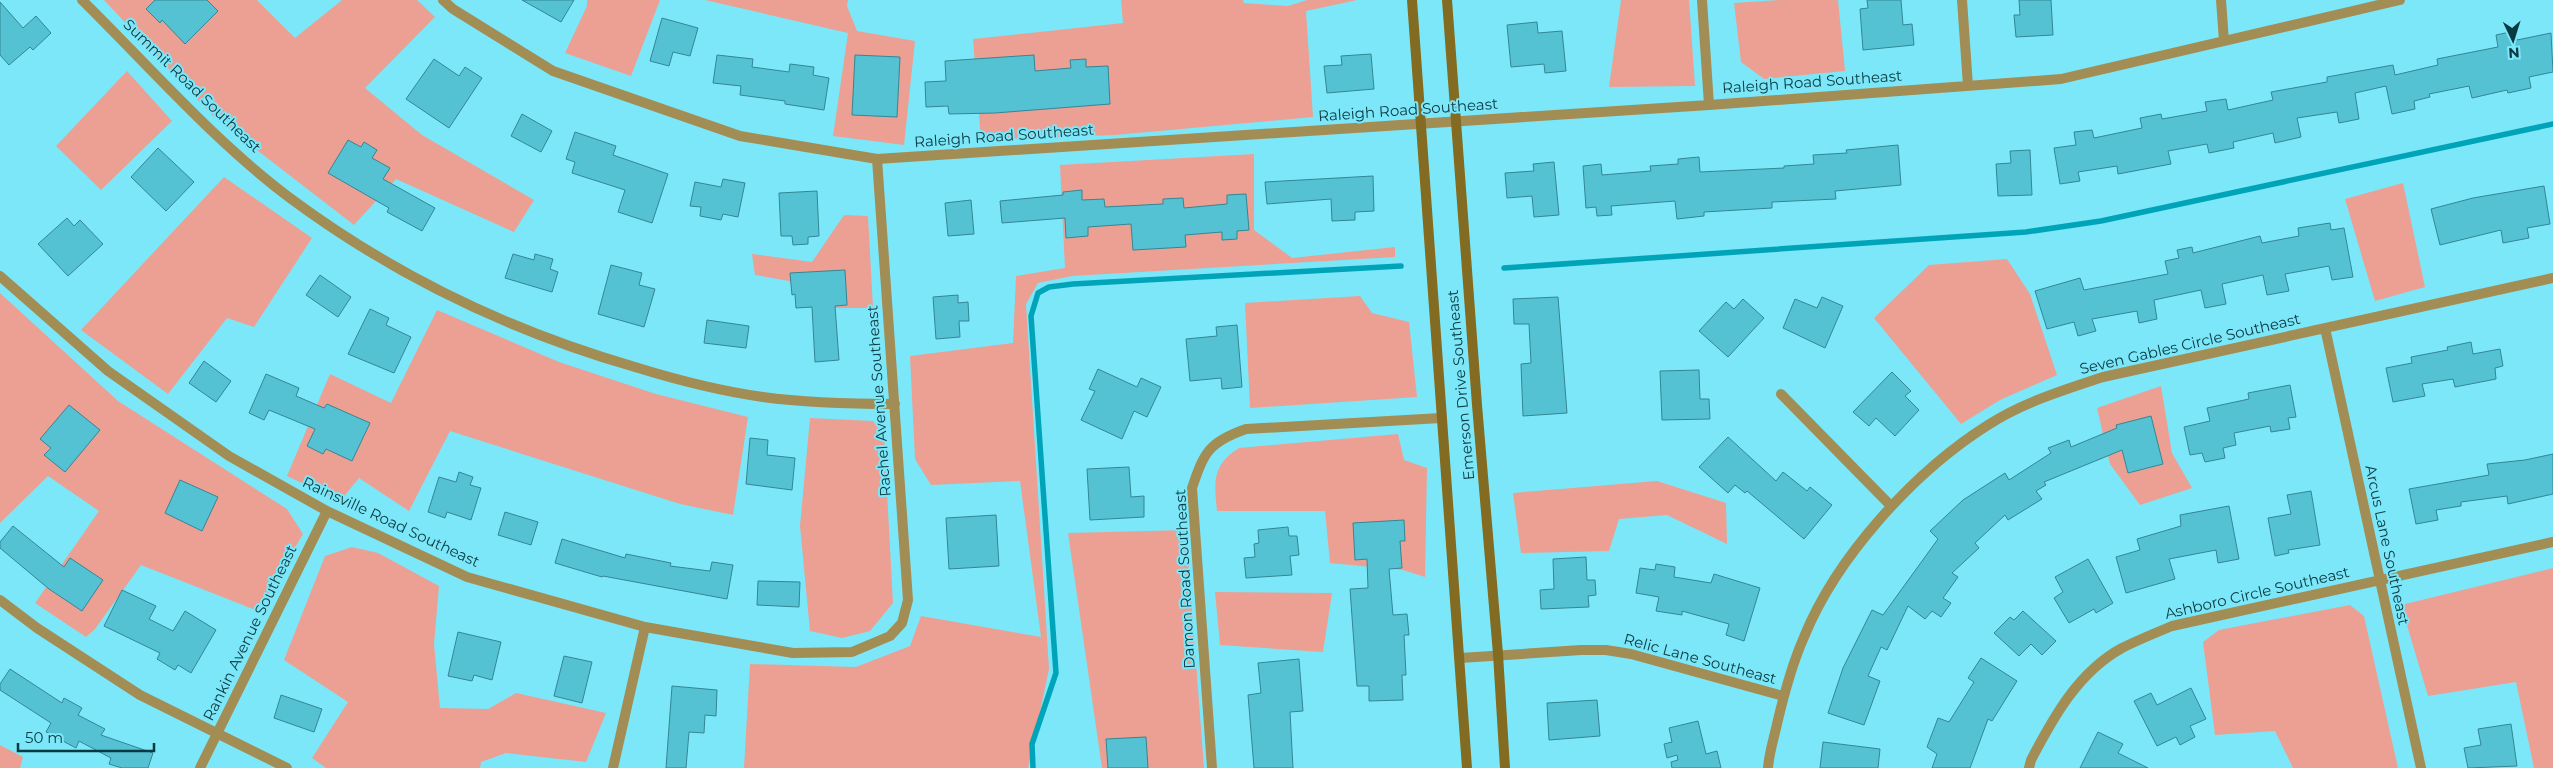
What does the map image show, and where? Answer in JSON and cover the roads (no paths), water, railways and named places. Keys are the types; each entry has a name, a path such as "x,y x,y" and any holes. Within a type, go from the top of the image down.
{"street":[{"name":"Summit Road Southeast","path":"82,0 226,144 290,198 387,263 488,316 590,354 682,381 762,397 836,404 895,404"},
{"name":"Raleigh Road Southeast","path":"443,0 452,9 553,71 740,136 877,159 1709,105 2061,79 2400,0"},
{"name":"Emerson Drive Southeast","path":"1412,0 1467,768"},
{"name":"Emerson Drive Southeast","path":"1447,0 1498,654 1505,768"},
{"path":"1702,0 1709,105"},
{"path":"1962,0 1968,86"},
{"path":"2221,0 2224,41"},
{"name":"Rachel Avenue Southeast","path":"877,159 908,600 902,624 890,636"},
{"name":"Rainsville Road Southeast","path":"0,276 108,371 229,456 327,511 467,577 645,628 793,652 852,652 890,636"},
{"name":"Seven Gables Circle Southeast","path":"1768,768 1783,696 1804,636 1830,586 1891,506 1938,461 1988,424 2033,401 2103,376 2553,278"},
{"name":"Arcus Lane Southeast","path":"2324,328 2421,768"},
{"path":"1781,394 1891,506"},
{"name":"Damon Road Southeast","path":"1212,768 1192,488 1202,460 1222,438 1246,430 1441,418"},
{"name":"Rankin Avenue Southeast","path":"200,768 327,511"},
{"name":"Ashboro Circle Southeast","path":"2029,768 2030,760 2055,715 2080,681 2121,649 2172,626 2553,542"},
{"path":"0,600 37,628 140,695 287,768"},
{"path":"613,768 645,628"},
{"name":"Relic Lane Southeast","path":"1460,658 1498,654 1606,650 1631,654 1783,696"}],"waterway":[{"path":"1504,268 2026,232 2101,221 2553,124"},
{"path":"1033,768 1032,744 1056,673 1031,316 1038,293 1049,287 1073,284 1401,266"}]}
